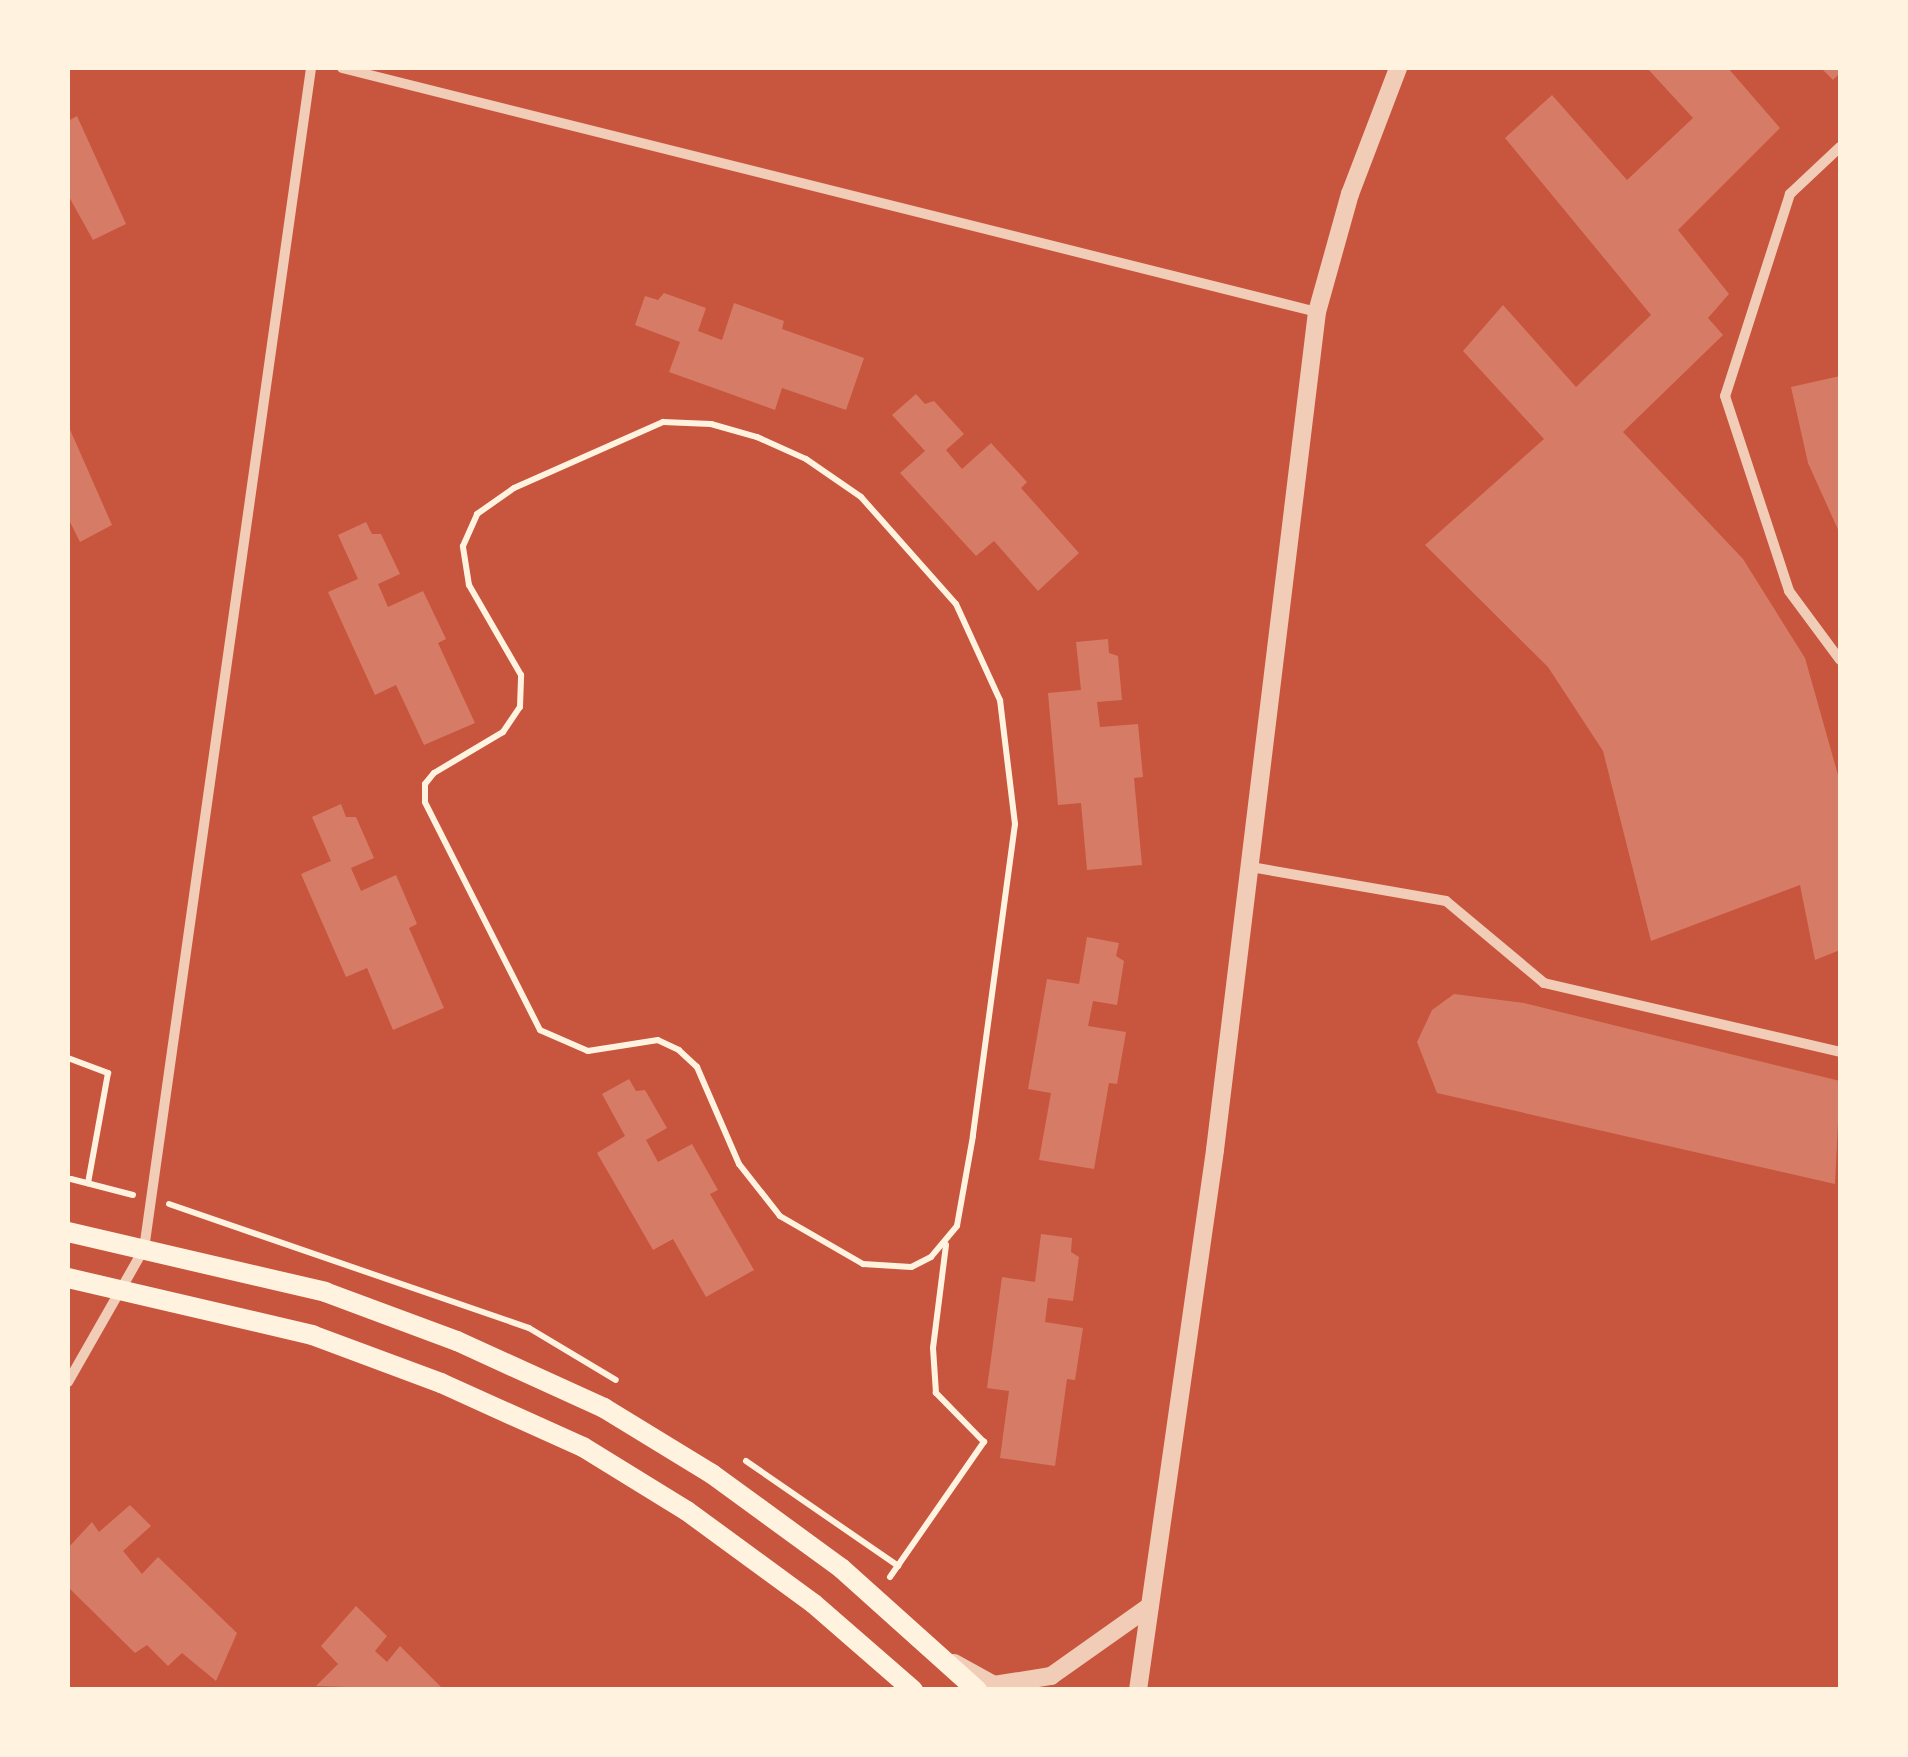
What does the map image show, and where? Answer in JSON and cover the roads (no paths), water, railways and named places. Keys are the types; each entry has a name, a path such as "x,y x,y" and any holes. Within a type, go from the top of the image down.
{"main road":[{"path":"68,1232 324,1292 458,1342 604,1408 712,1474 876,1598 977,1690"},
{"path":"68,1278 312,1335 440,1383 583,1448 688,1511 814,1604 913,1690"}],"street":[{"path":"68,1382 144,1249 311,68"},
{"path":"342,68 1318,312"},
{"path":"1138,1690 1251,867 1318,312 1350,194 1398,68"},
{"path":"1840,146 1790,194 1725,396 1789,590 1840,660"},
{"path":"1251,867 1446,901 1544,982 1840,1052"},
{"path":"943,1657 994,1684 1051,1676 1150,1606"}]}
